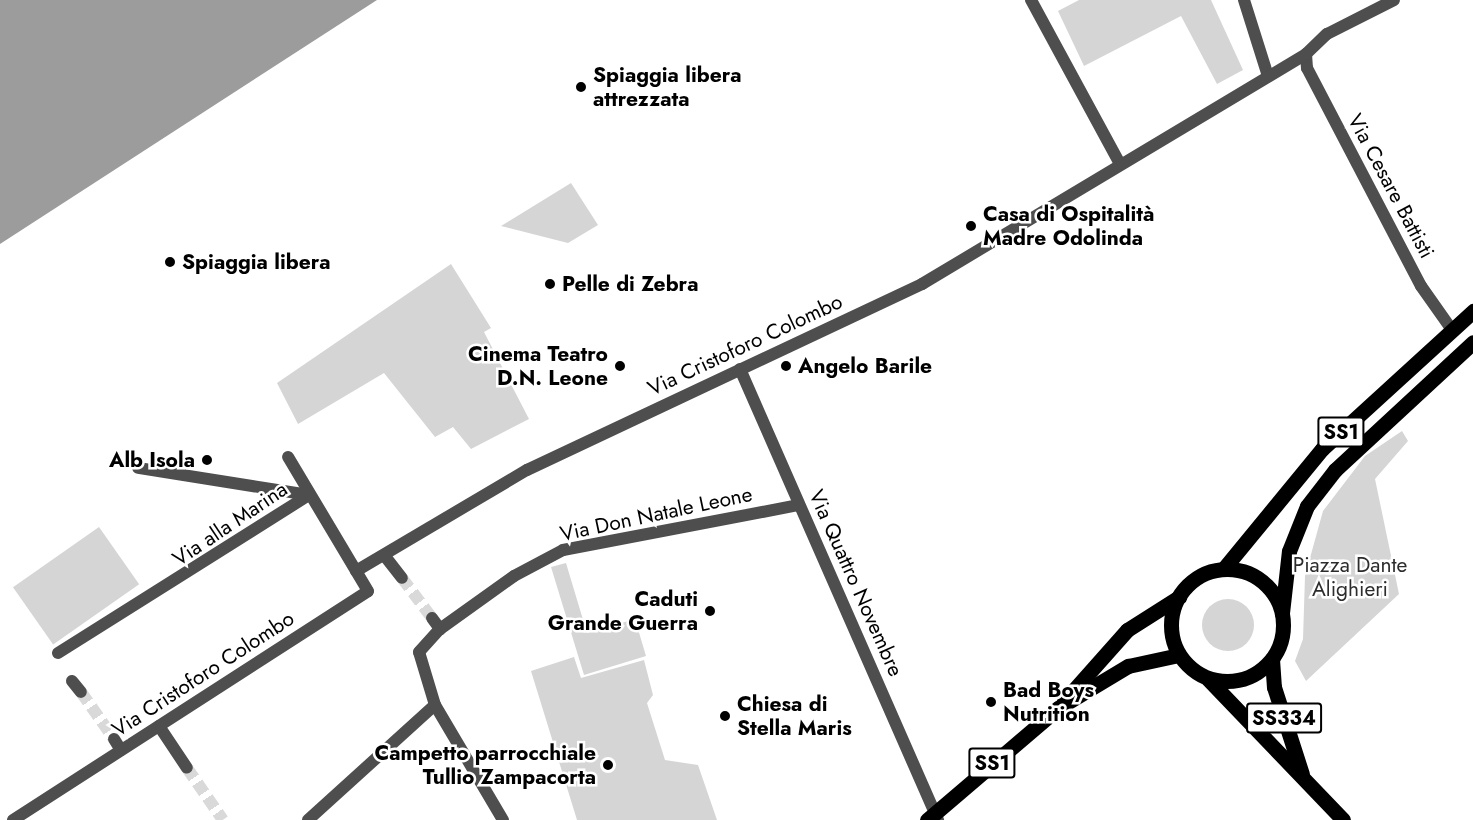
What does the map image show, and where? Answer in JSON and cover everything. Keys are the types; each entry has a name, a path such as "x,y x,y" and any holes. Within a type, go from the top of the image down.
{"main road":[{"name":"SS1","path":"933,818 1058,708 1127,630 1179,597 1202,574 1225,567 1322,449 1473,312"},
{"name":"SS1","path":"1272,659 1280,649 1289,551 1308,506 1335,470 1473,342"},
{"name":"SS1","path":"1225,567 1265,583 1281,619"},
{"path":"1179,597 1172,625 1179,655 1208,679 1247,726 1303,777"},
{"name":"SS1","path":"1058,708 1128,666 1179,655"},
{"path":"1208,679 1242,680 1272,659"},
{"name":"SS334","path":"1272,659 1274,687 1303,777 1344,820"}],"street":[{"path":"1031,0 1120,164"},
{"path":"1244,0 1267,73"},
{"name":"Via Cristoforo Colombo","path":"13,820 368,591 356,571 527,470 922,284 1267,73 1306,54 1327,34 1394,0"},
{"name":"Via Cesare Battisti","path":"1306,54 1307,68 1421,286 1452,330"},
{"name":"Via Quattro Novembre","path":"740,369 798,505 925,781 933,818"},
{"path":"288,457 356,571"},
{"name":"Via alla Marina","path":"138,468 309,495"},
{"name":"Via alla Marina","path":"58,653 137,598 152,598 309,495"},
{"name":"Via Don Natale Leone","path":"435,705 419,652 440,629 514,576 562,550 798,505"},
{"path":"384,555 402,578"},
{"path":"432,618 440,629"},
{"path":"72,681 81,692"},
{"path":"309,820 435,705 502,820"},
{"path":"159,726 187,768"},
{"path":"114,739 121,750"}],"green space":[{"path":"1079,0 1211,0 1243,70 1217,84 1181,16 1084,66 1058,11"},
{"path":"571,183 598,225 568,243 501,226"},
{"path":"451,264 491,328 484,332 529,419 471,449 453,427 435,437 384,373 298,424 277,383"},
{"name":"Piazza Dante Alighieri","path":"1402,431 1408,441 1375,479 1399,594 1306,681 1295,661 1303,639 1305,576 1323,511 1365,456"},
{"path":"99,527 139,584 53,645 13,587"},
{"path":"566,563 587,633 635,619 646,656 584,675 551,567"},
{"path":"1228,599 1238,601 1246,607 1252,615 1254,625 1252,635 1246,643 1238,649 1228,651 1218,649 1210,643 1204,635 1202,625 1204,615 1210,607 1218,601"},
{"path":"574,657 581,678 644,660 653,695 647,703 665,760 698,765 717,820 577,820 531,671"}],"shaded area":[{"path":"0,0 377,0 0,244"}],"tunnel":[{"path":"402,578 432,618"},
{"path":"81,692 114,739"},
{"path":"187,768 223,820"}],"place":[{"name":"Spiaggia libera attrezzata","path":"581,87"},
{"name":"Casa di Ospitalità Madre Odolinda","path":"971,226"},
{"name":"Spiaggia libera","path":"170,262"},
{"name":"Pelle di Zebra","path":"550,284"},
{"name":"Cinema Teatro D.N. Leone","path":"620,366"},
{"name":"Angelo Barile","path":"786,366"},
{"name":"Alb Isola","path":"207,460"},
{"name":"Caduti Grande Guerra","path":"710,611"},
{"name":"Bad Boys Nutrition","path":"991,702"},
{"name":"Chiesa di Stella Maris","path":"725,716"},
{"name":"Campetto parrocchiale Tullio Zampacorta","path":"608,765"}]}
